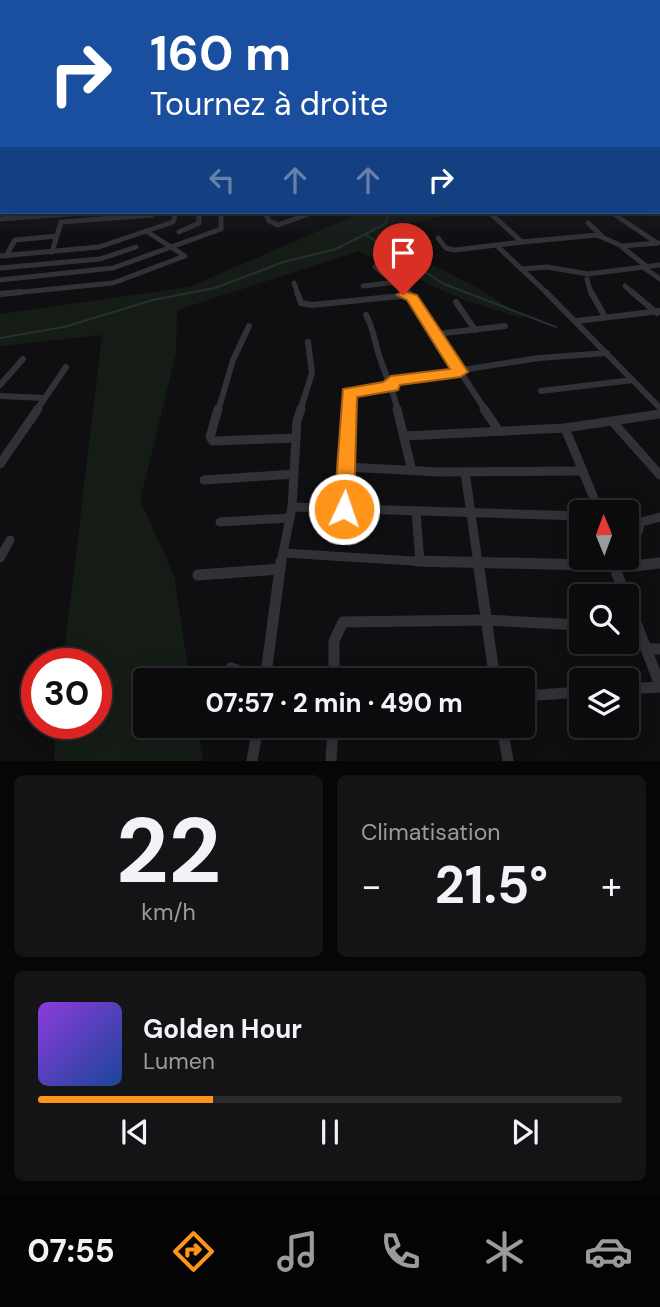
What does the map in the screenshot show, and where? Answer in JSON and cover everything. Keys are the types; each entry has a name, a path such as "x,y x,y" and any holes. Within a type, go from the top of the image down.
{"street":[{"path":"63,218 85,214"},
{"path":"0,219 152,214"},
{"path":"3,256 99,247 175,222 176,214"},
{"path":"179,232 199,223 199,214"},
{"path":"0,280 104,270 221,229 220,214"},
{"path":"266,214 269,221 278,225 308,214"},
{"path":"491,214 522,242"},
{"path":"614,214 659,244"},
{"path":"52,252 63,218"},
{"path":"21,226 26,219"},
{"path":"588,223 601,236 622,246 660,279"},
{"path":"167,225 192,240"},
{"path":"0,294 113,283 186,256 146,232"},
{"path":"3,256 15,240 57,236"},
{"path":"438,238 450,249 601,236"},
{"path":"124,239 148,255"},
{"path":"622,246 659,244"},
{"path":"405,436 565,429 660,411 577,321 497,246"},
{"path":"0,268 100,259 136,247"},
{"path":"133,261 148,271"},
{"path":"522,268 547,267 588,274 660,265"},
{"path":"375,267 410,295 499,431"},
{"path":"587,279 593,302 605,317"},
{"path":"363,286 397,282"},
{"path":"295,284 299,299 306,304 410,295"},
{"path":"625,286 658,313"},
{"path":"456,302 475,330"},
{"path":"577,321 658,313"},
{"path":"366,315 372,326 378,354 392,384 412,471"},
{"path":"249,326 233,360 209,438 213,441 255,442 296,438"},
{"path":"436,334 505,326"},
{"path":"268,668 280,569 291,513 301,400 313,373 308,342"},
{"path":"344,509 349,393 539,358 607,353"},
{"path":"0,385 23,359"},
{"path":"0,464 66,367"},
{"path":"541,391 633,380"},
{"path":"0,396 45,398"},
{"path":"611,421 660,475"},
{"path":"565,429 595,500"},
{"path":"346,467 465,472 583,471"},
{"path":"465,472 493,668"},
{"path":"204,480 294,474"},
{"path":"220,522 344,509 569,516"},
{"path":"416,512 420,562"},
{"path":"639,529 641,523 660,517"},
{"path":"0,558 10,540"},
{"path":"284,553 420,562 569,565"},
{"path":"639,565 660,563"},
{"path":"198,575 280,569"},
{"path":"334,668 335,636 338,626 343,622 486,620 569,624"},
{"path":"639,633 654,649 660,686 639,688"},
{"path":"535,695 569,693"},
{"path":"252,761 256,738"},
{"path":"331,761 332,738"},
{"path":"504,738 508,761"}],"shaded area":[{"path":"358,214 451,214 390,228 407,252 478,288 528,320 461,299 359,251 177,310 176,354 140,500 174,575 188,668 133,668 133,738 199,738 203,761 54,761 55,739 112,739 112,648 65,648 102,335 0,346 0,314 189,287"}],"waterway":[{"path":"0,338 64,327 153,300 215,288 283,262 336,249 385,224 388,214"},
{"path":"366,235 444,284 556,327"}],"route":[{"path":"344,509 349,393 392,386 391,381 460,372 410,295 403,295"}]}
